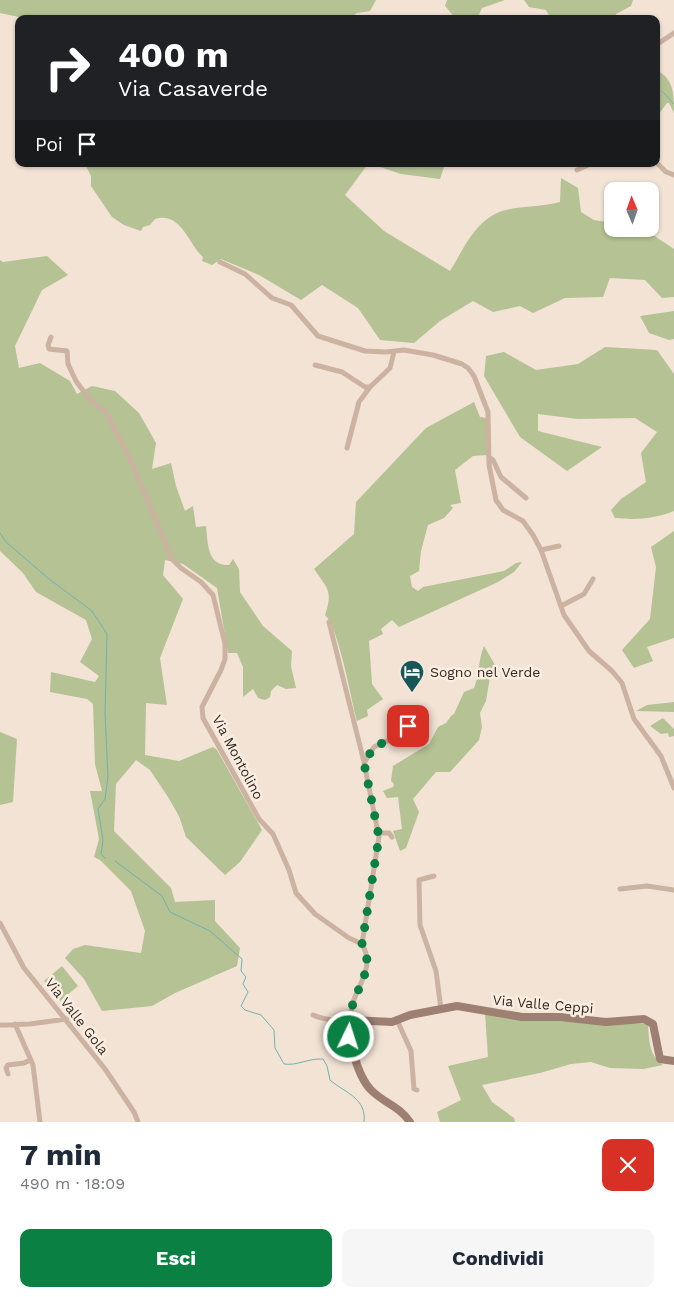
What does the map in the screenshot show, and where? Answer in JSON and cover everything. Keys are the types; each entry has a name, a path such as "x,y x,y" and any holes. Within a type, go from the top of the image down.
{"street":[{"path":"660,42 674,32"},
{"path":"660,166 666,172 674,175"},
{"path":"577,170 584,167"},
{"path":"220,262 245,274 272,298 291,305 318,336 365,351 394,352 404,350 433,355 462,364 468,368 474,376 488,412 489,457 496,500 503,510 523,521 541,550 561,606 575,633 589,651 612,671 622,683 634,719 660,756 674,788"},
{"name":"Via Montolino","path":"51,337 49,349 67,351 68,364 76,381 90,400 106,412 130,459 172,559 201,582 212,595 225,644 225,659 202,708 203,718 259,819 273,834 289,870 296,893 315,914 349,938 362,944"},
{"path":"347,448 359,402 370,387 390,368 394,352"},
{"path":"314,366 342,372 365,387 370,387"},
{"path":"489,457 493,460 500,477 526,498"},
{"path":"541,550 559,546"},
{"path":"561,606 584,594 593,579"},
{"path":"330,622 379,833 377,859 362,944 368,953 366,970 351,1011 349,1037 365,1081 381,1098 400,1109 410,1122"},
{"path":"364,763 374,747 404,733 408,726"},
{"path":"379,833 388,834 392,837"},
{"path":"434,876 419,880 420,925 436,971 441,1009"},
{"path":"620,889 647,886 674,890"},
{"name":"Via Valle Gola","path":"0,923 24,968 68,1019 105,1069 134,1112 138,1122"},
{"name":"Via Valle Ceppi","path":"351,1021 357,1018 381,1023 457,1006 522,1017 560,1017 595,1021 644,1019 653,1024 660,1059 674,1061"},
{"path":"313,1014 325,1020 351,1021"},
{"path":"0,1025 68,1019"},
{"path":"397,1020 412,1051 414,1089 417,1090"},
{"path":"15,1024 33,1065 40,1122"},
{"path":"8,1074 6,1068 8,1066 30,1060"}],"green space":[{"path":"0,0 376,0 370,11 354,15 15,16 0,13"},
{"path":"447,0 505,0 482,8 479,15 453,15 445,6"},
{"path":"524,0 633,0 631,6 616,15 549,15 546,10 529,7"},
{"path":"660,72 670,82 674,113 669,103 660,113"},
{"path":"86,167 366,167 345,195 384,231 450,271 477,228 493,215 508,209 560,202 561,178 578,188 581,212 594,220 604,222 604,238 658,238 674,249 674,297 662,298 645,280 610,278 603,297 565,298 533,313 520,306 493,312 473,301 440,321 414,343 380,340 358,308 322,285 301,300 259,275 221,259 212,265 202,261 203,257 178,224 164,218 155,219 150,225 143,227 141,231 124,225 112,217 91,186 91,176"},
{"path":"380,167 444,167 440,179 401,174"},
{"path":"47,256 68,275 42,290 15,346 19,368 40,363 70,381 77,394 92,386 115,391 139,413 156,443 152,469 171,463 176,486 185,511 193,506 196,527 206,526 208,545 212,557 221,564 229,565 233,559 239,569 240,592 263,626 292,651 291,666 296,688 286,689 277,685 271,691 270,697 265,700 258,698 253,689 243,697 243,667 237,653 228,653 217,588 183,564 165,560 163,575 183,599 160,658 167,705 146,703 145,755 179,761 213,747 217,750 262,830 240,862 225,875 186,837 179,816 150,770 136,760 116,784 114,831 171,888 175,902 215,900 215,921 240,948 237,966 175,993 152,1006 102,1011 84,979 65,958 73,949 85,945 141,953 145,931 131,891 100,860 94,857 99,839 90,791 102,791 95,764 93,704 87,699 50,692 51,672 95,682 99,676 80,662 92,639 86,620 36,592 23,573 0,551 0,260 3,262"},
{"path":"674,311 674,339 669,340 649,333 640,316"},
{"path":"605,347 657,350 674,374 674,511 652,517 631,519 615,518 611,510 621,499 646,482 641,453 657,432 635,418 578,419 538,414 538,431 602,447 567,471 520,437 484,376 486,356 504,352 536,370 578,364"},
{"path":"474,402 480,417 486,418 487,455 473,456 455,470 461,503 450,505 453,508 444,518 428,525 421,551 419,571 410,576 412,587 418,591 423,587 504,571 516,563 522,562 514,572 498,582 399,627 392,620 381,629 383,634 369,641 372,684 383,699 367,710 368,716 357,721 340,648 330,622 325,615 329,600 328,590 314,569 354,534 356,502 426,428"},
{"path":"674,531 674,638 647,647 653,661 634,668 622,650 650,619 656,567 651,547"},
{"path":"484,646 495,665 491,671 486,701 480,713 482,727 479,740 450,772 436,772 413,799 419,812 406,848 400,851 393,831 402,829 398,797 387,798 383,791 393,787 394,784 391,781 393,766 429,744 438,727 446,723 454,714 464,692 474,688"},
{"path":"674,702 674,712 636,711 647,705"},
{"path":"663,718 674,729 674,736 669,737 668,733 661,734 650,726"},
{"path":"0,732 17,739 13,802 0,805"},
{"path":"62,966 78,986 60,1001 44,981"},
{"path":"485,1014 648,1024 649,1042 652,1052 663,1065 643,1069 610,1068 591,1062 571,1064 540,1073 482,1085 492,1102 514,1118 515,1122 440,1122 437,1112 461,1100 448,1066 488,1057"}],"waterway":[{"path":"662,91 674,104"},
{"path":"0,533 6,542 49,579 92,611 107,634 105,713 108,777 105,799 98,809 103,840 101,854 105,858"},
{"path":"115,861 162,896 170,912 210,931 242,959 241,971 246,977 243,984 248,992 241,1006 245,1010 261,1015 274,1030 275,1048 284,1064 323,1059 327,1066 330,1080 359,1102 364,1114 364,1122"}],"place":[{"name":"Sogno nel Verde","path":"412,693"}],"route":[{"path":"349,1037 349,1025 352,1020 351,1011 366,970 368,953 362,944 379,837 364,763 369,752 374,747 404,733 408,726"}]}
